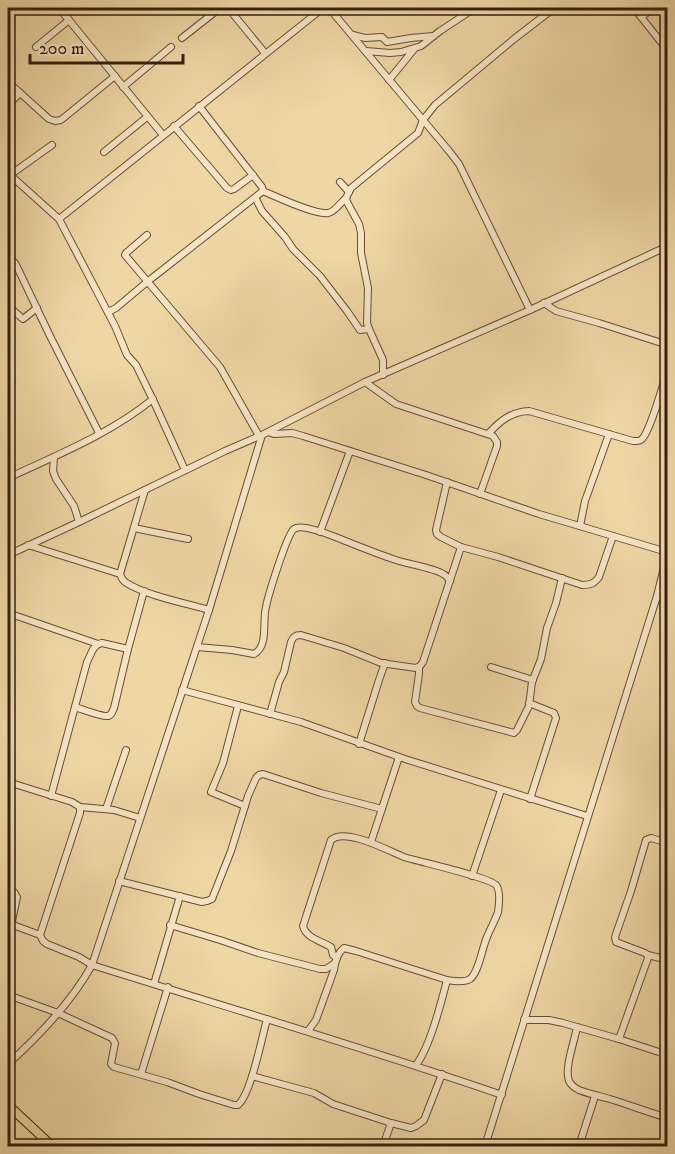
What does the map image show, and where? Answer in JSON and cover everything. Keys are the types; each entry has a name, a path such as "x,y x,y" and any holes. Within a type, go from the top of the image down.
{"highway":[{"path":"8,1105 52,1146"}],"street":[{"path":"9,13 16,8"},
{"path":"59,8 163,135"},
{"path":"182,38 220,8"},
{"path":"228,8 265,53"},
{"path":"59,219 323,8"},
{"path":"329,8 459,164 530,310"},
{"path":"366,51 390,53 416,48 475,8"},
{"path":"634,8 668,51"},
{"path":"641,17 654,8"},
{"path":"383,375 383,360 369,329 368,288 361,253 359,224 347,202 351,188 416,136 423,120 435,105 552,9"},
{"path":"36,46 69,20"},
{"path":"352,34 365,38 382,37 387,42 433,36"},
{"path":"123,87 171,47"},
{"path":"389,80 416,48"},
{"path":"8,82 49,119 55,121 61,120 115,76"},
{"path":"8,105 20,93"},
{"path":"199,106 264,191 300,207 326,213 332,212 348,195"},
{"path":"104,152 147,117"},
{"path":"174,126 227,188 234,189 253,175"},
{"path":"52,145 9,174 24,190 59,219 108,312 127,355 135,365 153,399 185,470"},
{"path":"340,182 348,195"},
{"path":"108,312 264,191"},
{"path":"256,199 262,211 293,249 320,276 360,330 369,329"},
{"path":"8,1064 76,992 92,965 209,610 263,434 220,367 126,255 147,235"},
{"path":"8,555 263,434 364,382 530,310 668,246"},
{"path":"8,256 15,263 99,433"},
{"path":"544,303 556,311 668,345"},
{"path":"8,306 23,319 37,308"},
{"path":"489,433 508,417 518,412 529,411 639,441 650,425 668,369"},
{"path":"8,374 12,382 8,392"},
{"path":"364,382 396,404 489,433 496,439 497,446 480,494"},
{"path":"8,478 73,448 131,417 153,399"},
{"path":"263,434 292,433 667,552 657,596 485,1146"},
{"path":"580,526 585,501 609,434"},
{"path":"320,532 350,451"},
{"path":"54,457 53,471 56,479 74,506 79,522"},
{"path":"447,482 436,530 441,537 461,547 582,585 590,585 599,577 613,536"},
{"path":"120,574 145,490"},
{"path":"134,528 188,539"},
{"path":"196,647 257,653 264,633 265,609 292,530 297,528 320,532 398,560 443,573 450,580"},
{"path":"28,545 120,574 124,581 144,591 209,610"},
{"path":"461,547 423,662 419,667 415,702 420,708 514,733 529,704 533,680 541,659 547,628 562,578"},
{"path":"443,573 454,566"},
{"path":"75,707 104,716 111,715 144,591"},
{"path":"657,596 668,599"},
{"path":"8,614 98,644 128,649"},
{"path":"270,714 291,642 297,635 344,648 385,663 419,667"},
{"path":"51,796 87,662 94,647 98,644"},
{"path":"359,744 385,663"},
{"path":"491,667 533,680"},
{"path":"182,690 313,726 359,744 587,816"},
{"path":"529,704 554,713 556,718 530,799"},
{"path":"238,706 223,764 211,792 245,806"},
{"path":"106,809 126,750"},
{"path":"371,842 399,757"},
{"path":"119,881 202,902 212,899 231,851 245,806 259,775 263,774 321,793 382,809"},
{"path":"8,782 78,804 80,807 114,810 140,818"},
{"path":"472,876 501,790"},
{"path":"40,935 80,807"},
{"path":"308,1031 316,1020 336,961 344,948 447,980 470,979 477,968 485,940 498,911 497,886 483,879 390,852 371,842 350,837 334,837 303,926 306,933 331,947 336,961"},
{"path":"668,843 651,838 646,840 615,937 616,942 648,955 668,960"},
{"path":"8,890 14,892 17,897 12,923 8,931"},
{"path":"154,984 180,896"},
{"path":"12,923 16,927 40,935 47,944 92,965 416,1065 502,1095"},
{"path":"170,925 258,953 320,969 326,969 336,961"},
{"path":"619,1039 648,955"},
{"path":"416,1065 433,1028 447,980"},
{"path":"141,1074 168,987"},
{"path":"8,995 58,1013 112,1038 116,1043 111,1064 118,1069 141,1074 238,1105 243,1100 252,1076 267,1019"},
{"path":"524,1020 549,1020 668,1055"},
{"path":"577,1027 570,1052 568,1077 570,1083 595,1096 668,1118"},
{"path":"252,1076 314,1093 333,1104 411,1128 424,1120 442,1074"},
{"path":"579,1146 595,1096"},
{"path":"383,1146 391,1123"}]}
